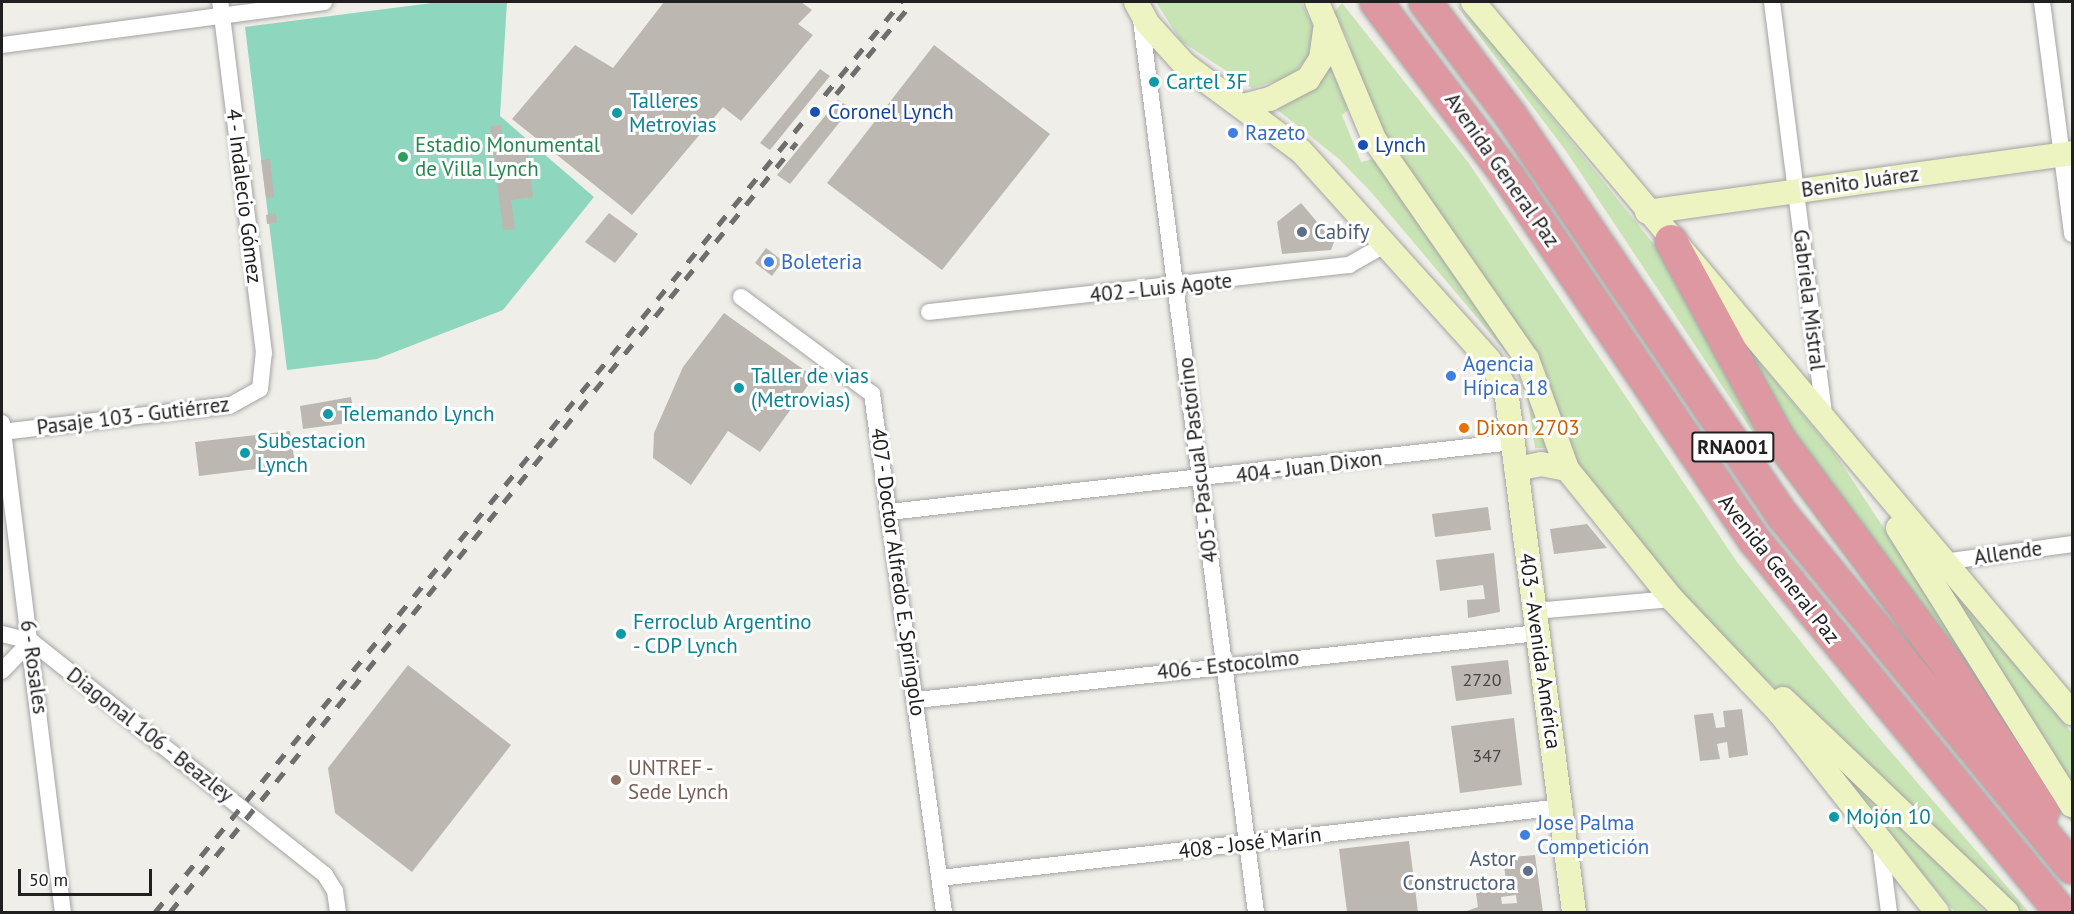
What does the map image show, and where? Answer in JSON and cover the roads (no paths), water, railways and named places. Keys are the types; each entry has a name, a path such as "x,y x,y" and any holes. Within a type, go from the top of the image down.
{"highway":[{"name":"Avenida General Paz","path":"1376,2 1507,175 1755,541 2061,912"},
{"name":"Avenida General Paz","path":"1425,2 1518,126 1783,516 2073,867"},
{"path":"1671,241 1779,439 2014,761 2073,867"}],"street":[{"path":"2,45 221,8 324,2"},
{"path":"1473,2 1671,241 1825,420 1863,469 2073,713"},
{"name":"Gabriela Mistral","path":"1772,2 1825,420"},
{"path":"2042,2 2067,154 2073,234"},
{"path":"1138,5 1185,65 1301,151 1386,244"},
{"name":"405 - Pascual Pastorino","path":"1138,5 1177,286 1223,665 1256,912"},
{"name":"4 - Indalecio Gómez","path":"221,8 264,353 260,389"},
{"path":"1243,106 1270,99 1308,79 1321,59 1321,9"},
{"path":"1321,9 1374,139 1527,359 1567,469 1672,599 1779,712 1937,912"},
{"name":"Benito Juárez","path":"1647,212 2067,154"},
{"name":"402 - Luis Agote","path":"929,312 1349,265 1386,244"},
{"name":"403 - Avenida América","path":"1386,244 1489,360 1506,390 1574,912"},
{"name":"407 - Doctor Alfredo E. Springolo","path":"741,297 872,394 917,700 944,912"},
{"name":"Pasaje 103 - Gutiérrez","path":"2,428 231,405 260,389"},
{"name":"6 - Rosales","path":"2,428 31,641 63,912"},
{"name":"404 - Juan Dixon","path":"889,512 1202,480 1514,442"},
{"path":"1516,469 1541,464 1567,469"},
{"path":"1863,469 2073,805"},
{"name":"Allende","path":"1943,562 2073,544"},
{"name":"406 - Estocolmo","path":"917,700 1223,665 1536,622 1672,599"},
{"path":"2,634 31,641"},
{"path":"2,671 31,641"},
{"name":"Diagonal 106 - Beazley","path":"31,641 325,875 335,891 338,912"},
{"path":"1717,648 1797,711 2007,912"},
{"name":"408 - José Marín","path":"940,878 1561,807"},
{"path":"1879,838 1889,912"}],"railway":[{"path":"155,912 901,2"},
{"path":"836,94 913,2"},
{"path":"170,912 796,143"}],"place":[{"name":"Cartel 3F","path":"1154,82"},
{"name":"Coronel Lynch","path":"815,112"},
{"name":"Talleres Metrovias","path":"617,113"},
{"name":"Razeto","path":"1233,133"},
{"name":"Lynch","path":"1363,145"},
{"name":"Estadio Monumental de Villa Lynch","path":"403,157"},
{"name":"Cabify","path":"1302,232"},
{"name":"Boleteria","path":"769,262"},
{"name":"Agencia Hípica 18","path":"1451,376"},
{"name":"Taller de vias (Metrovias)","path":"739,388"},
{"name":"Telemando Lynch","path":"328,414"},
{"name":"Dixon 2703","path":"1464,428"},
{"name":"Subestacion Lynch","path":"245,453"},
{"name":"Ferroclub Argentino - CDP Lynch","path":"621,634"},
{"name":"UNTREF - Sede Lynch","path":"616,780"},
{"name":"Mojón 10","path":"1834,817"},
{"name":"Jose Palma Competición","path":"1525,835"},
{"name":"Astor Constructora","path":"1528,871"}]}
